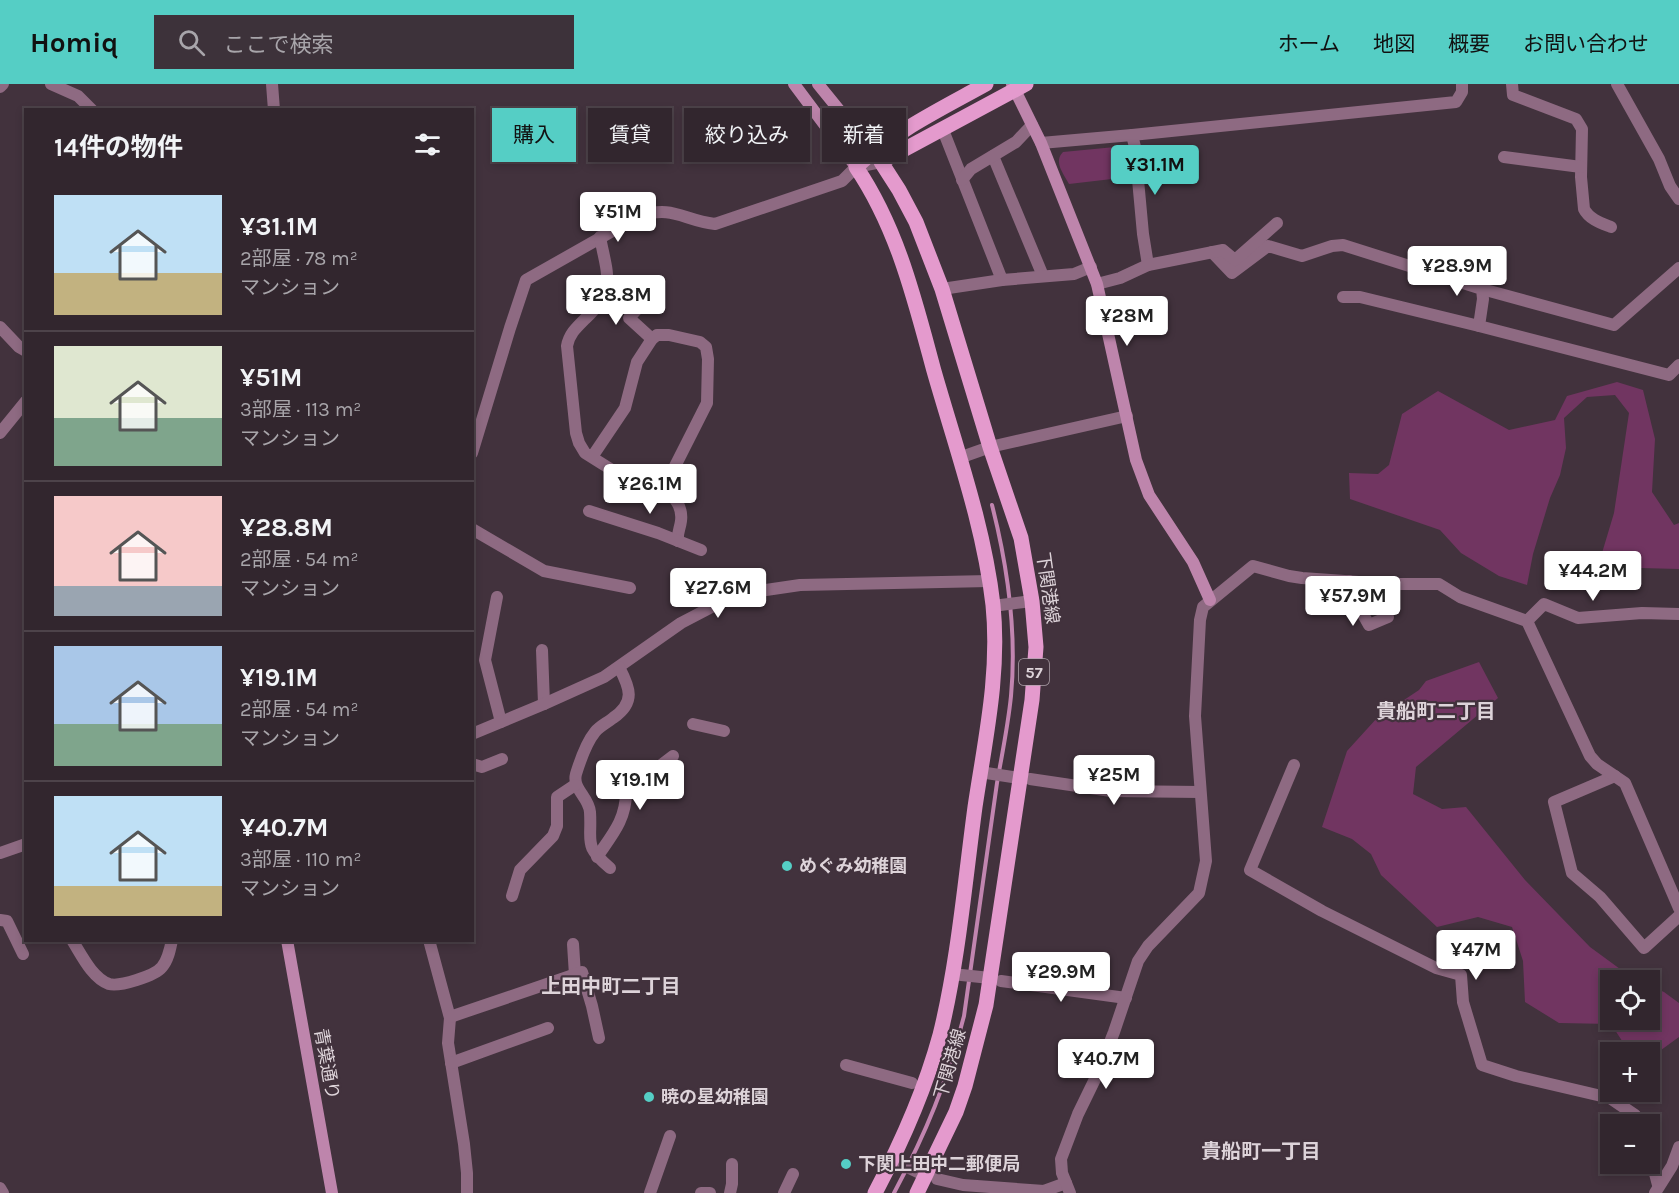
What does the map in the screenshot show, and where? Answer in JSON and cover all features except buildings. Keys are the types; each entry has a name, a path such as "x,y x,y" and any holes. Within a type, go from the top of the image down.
{"main road":[{"path":"906,129 986,84"},
{"path":"906,145 943,130 1018,86"},
{"path":"856,167 866,162"},
{"name":"下関港線","path":"880,162 916,222 942,289 990,447 1018,529 1026,602 1036,648 1032,700 986,1005 965,1086 944,1140 917,1193"},
{"name":"下関港線","path":"856,167 869,187 904,264 981,538 989,581 998,605 994,680 984,773 955,974 924,1087 896,1161 875,1193"}],"street":[{"path":"0,87 3,84"},
{"path":"51,84 78,96 90,108"},
{"path":"272,84 274,108"},
{"path":"474,446 526,280 639,216 654,211 673,212 702,223 715,224 842,181 856,167 794,84"},
{"path":"818,84 837,108"},
{"path":"1041,143 1456,102 1462,92 1462,84"},
{"path":"1512,84 1513,94 1576,119 1582,129 1581,167 1584,209 1597,221 1611,227"},
{"path":"1618,84 1659,159 1670,186 1679,199"},
{"path":"1018,86 1097,284 1136,460 1149,495 1193,562 1210,600"},
{"path":"962,180 971,169 1016,142 1032,125"},
{"path":"943,130 1002,280"},
{"path":"1132,135 1148,265"},
{"path":"993,156 1043,276"},
{"path":"1504,157 1581,167"},
{"path":"1097,284 1120,278 1148,265 1223,250 1235,260 1277,223"},
{"path":"592,457 626,408 637,362 657,335 700,342 706,347 707,403 664,488 647,492 585,453 576,433 567,346 569,337 603,300 607,292 608,275 600,237"},
{"path":"1212,252 1232,273 1268,246 1302,256 1332,246 1343,245 1482,289 1614,325 1679,268"},
{"path":"942,289 1074,273 1091,267"},
{"path":"1479,326 1483,299 1482,289"},
{"path":"1343,297 1375,300 1669,375 1679,365"},
{"path":"640,305 629,318 652,339"},
{"path":"0,327 24,350"},
{"path":"0,433 24,403"},
{"path":"959,458 990,447 1127,416"},
{"path":"664,488 680,506 681,521 677,534 678,541"},
{"path":"589,511 701,550"},
{"path":"474,530 544,571 630,588"},
{"path":"896,1161 926,1175 963,1185 1044,1191 1068,1188 1062,1173 1061,1159 1097,1075 1138,961 1144,951 1199,893 1206,861 1194,716 1200,620 1203,607 1253,566 1289,576 1348,581 1439,584 1460,597 1527,621 1590,756 1597,764 1625,783 1679,908"},
{"path":"474,733 604,677 681,623 725,600 800,585 989,581"},
{"path":"1348,581 1350,591 1369,625 1388,616"},
{"path":"497,597 485,660 501,722"},
{"path":"998,605 1026,602"},
{"path":"1527,621 1544,604 1578,618 1642,613 1679,614"},
{"path":"542,650 544,704"},
{"path":"610,868 593,852 589,840 589,805 575,785 575,776 594,733 620,713 630,695 629,684 619,667"},
{"path":"693,724 724,731"},
{"path":"597,857 621,821 626,806 626,792 673,756"},
{"path":"474,765 482,767 502,759"},
{"path":"1294,765 1250,870 1430,965 1461,975 1463,1002 1482,1065 1610,1098 1634,1114"},
{"path":"984,773 1111,790 1200,792"},
{"path":"1616,776 1554,802 1570,868 1580,881 1600,897 1644,948 1679,916"},
{"path":"512,896 520,870 554,836 558,826 557,797 575,785"},
{"path":"0,853 24,845"},
{"path":"0,920 7,921 23,954"},
{"path":"73,942 97,976 108,983 117,985 160,970 171,942"},
{"name":"青葉通り","path":"287,942 332,1193"},
{"path":"430,942 450,1017 448,1043 464,1144 467,1193"},
{"path":"573,944 575,975"},
{"path":"450,1017 582,972 599,1038"},
{"path":"955,974 1126,998"},
{"path":"451,1063 548,1029"},
{"path":"846,1065 912,1083"},
{"path":"650,1193 670,1136"},
{"path":"1657,1189 1672,1166 1679,1147"},
{"path":"730,1193 732,1164"},
{"path":"784,1193 792,1174"},
{"path":"1654,1174 1657,1189"},
{"path":"0,1188 3,1193"},
{"path":"701,1193 710,1193"}],"shaded area":[{"path":"1123,147 1126,151 1129,177 1069,184 1059,164 1063,152"},
{"path":"1617,382 1643,390 1655,439 1652,492 1674,525 1679,523 1679,569 1602,567 1602,553 1614,513 1629,413 1615,395 1587,397 1564,418 1566,448 1560,475 1550,498 1533,554 1527,585 1499,576 1461,553 1440,530 1350,499 1349,473 1378,474 1389,465 1402,414 1438,391 1509,430 1555,420 1567,396"},
{"path":"1479,662 1498,698 1416,767 1413,794 1442,809 1466,807 1525,880 1590,947 1621,970 1600,970 1600,1024 1559,1023 1525,1002 1523,961 1512,927 1478,917 1437,927 1381,875 1371,854 1352,839 1322,827 1347,751 1377,718 1419,690 1426,681"},
{"path":"1660,990 1679,1003 1679,1037 1660,1051 1660,1042 1623,1042 1615,1030 1660,1030"}],"waterway":[{"path":"894,1193 935,1107 964,1016 1008,718 1013,672 1012,624 1003,552 992,505"}],"place":[{"name":"めぐみ幼稚園","path":"787,866"},
{"name":"暁の星幼稚園","path":"649,1097"},
{"name":"下関上田中二郵便局","path":"846,1164"}],"district":[{"name":"貴船町二丁目","path":"1436,711"},
{"name":"上田中町二丁目","path":"611,986"},
{"name":"貴船町一丁目","path":"1261,1151"}]}
